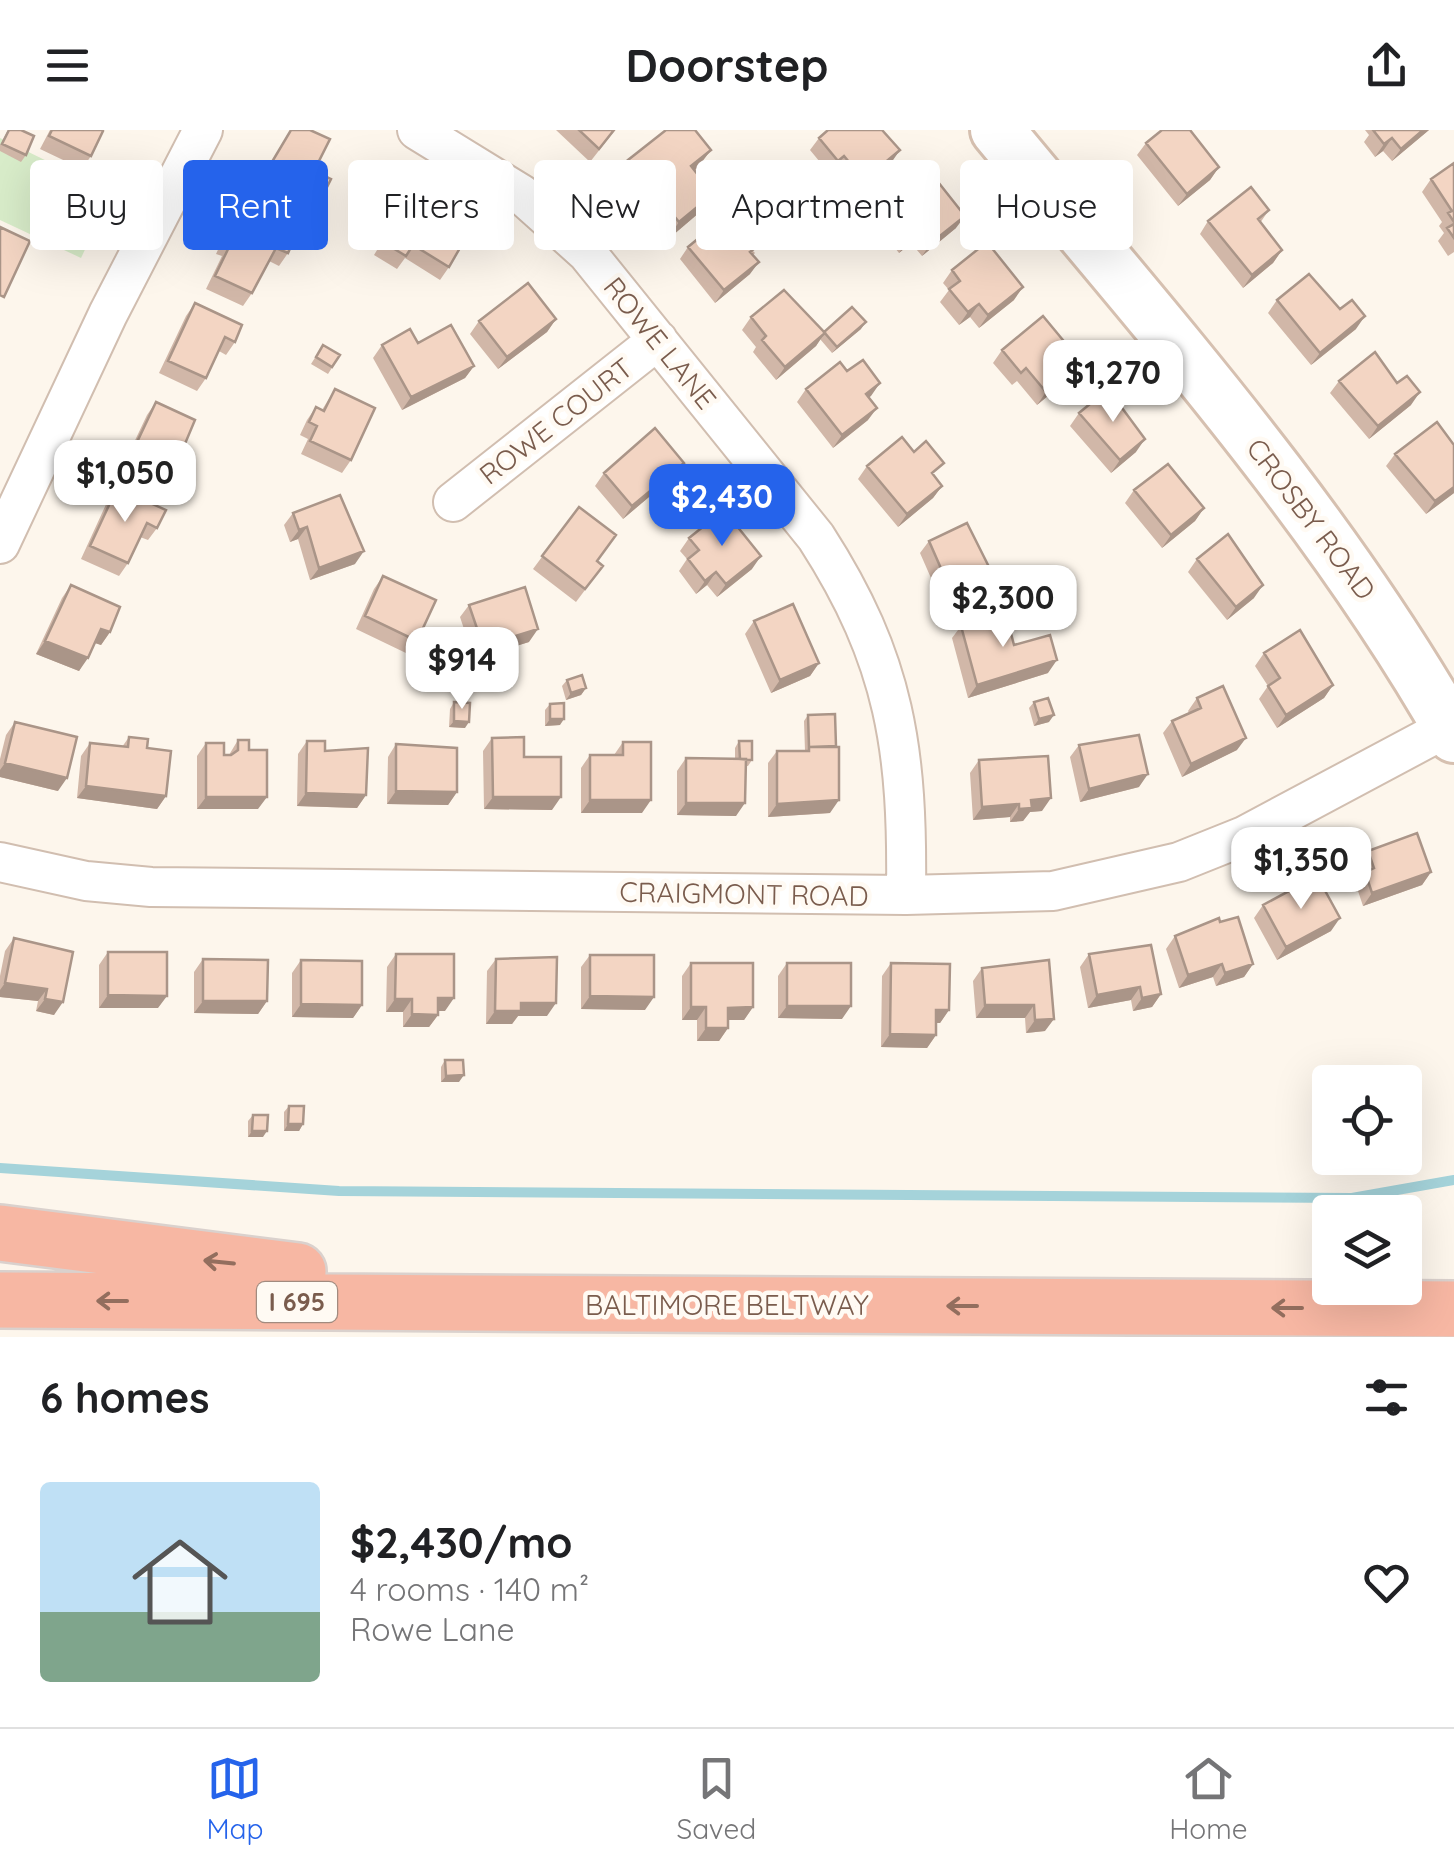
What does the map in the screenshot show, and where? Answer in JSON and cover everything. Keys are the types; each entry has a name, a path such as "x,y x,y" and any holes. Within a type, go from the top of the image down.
{"highway":[{"path":"0,1233 178,1258 594,1304"},
{"name":"BALTIMORE BELTWAY","path":"0,1300 1454,1309"}],"main road":[{"name":"CROSBY ROAD","path":"997,130 1300,502 1379,609 1452,729"}],"street":[{"path":"0,544 108,314 203,130"},
{"name":"ROWE LANE","path":"417,130 506,185 557,223 658,340 816,537 870,632 890,689 908,802 906,896"},
{"name":"ROWE COURT","path":"453,502 658,340"},
{"name":"CRAIGMONT ROAD","path":"0,862 86,881 151,887 906,896 1053,891 1179,862 1244,836 1452,729"}],"green space":[{"path":"0,138 45,160 30,160 30,234 0,220"},
{"path":"64,250 85,250 81,258"}],"building":[{"path":"9,130 34,136 26,155 2,144"},
{"path":"52,130 103,131 91,156 49,136"},
{"path":"291,130 310,130 330,139 320,160 273,160"},
{"path":"579,130 614,130 599,149"},
{"path":"666,130 695,130 711,150 691,166 696,172 696,208 679,222 676,160 628,160"},
{"path":"828,130 882,130 900,150 888,160 847,160 844,156 837,160 819,138"},
{"path":"1162,130 1190,130 1219,167 1187,194 1146,143"},
{"path":"1373,130 1423,130 1401,149 1392,138 1384,144"},
{"path":"1454,163 1454,222 1448,213 1452,211 1431,179"},
{"path":"940,184 960,210 960,220 940,236"},
{"path":"1251,187 1269,210 1258,219 1282,250 1252,275 1208,221"},
{"path":"0,227 30,241 4,297 0,295"},
{"path":"696,240 696,250 753,250 750,252 759,262 724,290 688,247"},
{"path":"228,250 275,250 252,293 215,276"},
{"path":"421,250 459,250 449,267"},
{"path":"977,250 993,250 1023,287 988,315 979,304 968,312 949,289 960,281 952,270"},
{"path":"1309,274 1340,309 1352,300 1365,316 1320,353 1277,300"},
{"path":"528,283 556,319 507,357 479,321"},
{"path":"784,290 825,333 785,367 762,340 766,336 751,317"},
{"path":"195,303 242,325 235,342 225,337 206,378 168,361"},
{"path":"852,307 866,322 837,347 824,332"},
{"path":"1043,316 1082,363 1046,392 1026,368 1021,373 1002,350"},
{"path":"451,325 474,366 411,397 382,345 410,329 418,343"},
{"path":"323,345 340,355 332,367 316,357"},
{"path":"1375,352 1397,383 1407,376 1420,392 1378,426 1339,381"},
{"path":"863,360 880,383 866,394 877,408 842,435 806,389 840,362 847,371"},
{"path":"335,389 375,408 351,460 310,441 317,426 309,422 316,407 324,411"},
{"path":"1108,389 1145,439 1120,460 1079,413"},
{"path":"156,402 195,420 171,477 130,457"},
{"path":"1437,422 1454,445 1454,487 1435,501 1395,454"},
{"path":"655,428 684,463 632,506 604,473"},
{"path":"902,437 914,452 926,441 944,463 932,473 942,486 907,514 867,466"},
{"path":"1168,464 1204,508 1171,535 1134,490"},
{"path":"117,488 166,510 157,528 147,523 128,563 90,546"},
{"path":"340,495 364,551 319,568 307,527 299,530 293,513"},
{"path":"579,507 616,535 597,561 603,566 585,589 542,556"},
{"path":"724,510 761,556 726,584 716,572 705,581 688,559 699,550 689,538"},
{"path":"967,523 995,579 954,598 929,541"},
{"path":"1228,534 1263,585 1236,607 1197,559"},
{"path":"383,576 436,600 417,641 365,616"},
{"path":"71,585 120,607 110,632 101,629 88,658 45,641"},
{"path":"525,587 538,629 483,646 469,605"},
{"path":"793,604 819,663 780,680 754,621"},
{"path":"1006,614 1014,645 1050,635 1057,660 977,685 961,626"},
{"path":"1300,630 1333,685 1286,715 1268,686 1280,678 1264,653"},
{"path":"582,675 586,688 571,693 567,680"},
{"path":"1223,686 1246,738 1191,764 1172,721 1201,708 1197,698"},
{"path":"1048,698 1054,715 1039,719 1034,702"},
{"path":"454,702 470,703 469,722 454,721"},
{"path":"564,703 564,719 550,719 550,704"},
{"path":"835,714 836,746 809,747 808,715"},
{"path":"15,722 77,737 67,778 5,763"},
{"path":"1139,735 1148,774 1089,789 1079,745"},
{"path":"129,737 148,739 147,748 171,751 166,796 86,786 90,743 128,747"},
{"path":"524,737 524,757 561,757 561,797 493,797 492,738"},
{"path":"238,740 249,740 249,750 267,750 267,797 206,797 206,743 224,743 224,755 231,755 238,750"},
{"path":"307,741 325,741 325,751 368,748 366,795 306,793"},
{"path":"739,741 752,741 752,760 740,759"},
{"path":"623,742 651,742 651,800 590,800 590,755 623,755"},
{"path":"396,744 457,748 457,792 396,791"},
{"path":"809,747 839,747 839,800 777,804 777,751 809,751"},
{"path":"1048,756 1051,798 1031,800 1032,808 1019,809 1019,804 982,807 979,760"},
{"path":"686,758 746,759 745,803 686,803"},
{"path":"1417,833 1431,872 1372,893 1365,872 1374,868 1368,851"},
{"path":"1317,876 1340,918 1286,947 1263,905"},
{"path":"1238,917 1253,964 1225,973 1222,964 1188,975 1175,936 1219,918 1220,922"},
{"path":"14,938 73,952 63,1002 45,999 47,989 5,983"},
{"path":"1151,945 1161,994 1142,998 1140,987 1097,995 1089,954"},
{"path":"108,952 167,952 167,996 108,995"},
{"path":"396,954 454,954 454,998 438,998 438,1015 412,1014 412,999 395,999"},
{"path":"590,955 654,955 654,997 590,996"},
{"path":"557,957 556,1003 521,1003 521,1011 495,1011 496,959"},
{"path":"203,959 268,960 267,1001 203,1001"},
{"path":"301,960 362,961 362,1005 301,1004"},
{"path":"1049,960 1054,1019 1035,1020 1034,1005 985,1005 982,968"},
{"path":"691,963 753,963 753,1007 728,1008 728,1028 706,1028 706,1007 691,1007"},
{"path":"787,963 851,963 851,1006 787,1006"},
{"path":"891,963 950,964 949,1010 936,1010 936,1035 890,1034"},
{"path":"445,1060 463,1060 464,1075 446,1076"},
{"path":"289,1106 304,1106 303,1124 288,1124"},
{"path":"253,1115 268,1115 267,1131 252,1131"}],"waterway":[{"path":"0,1168 339,1191 1352,1198 1454,1180"}]}
